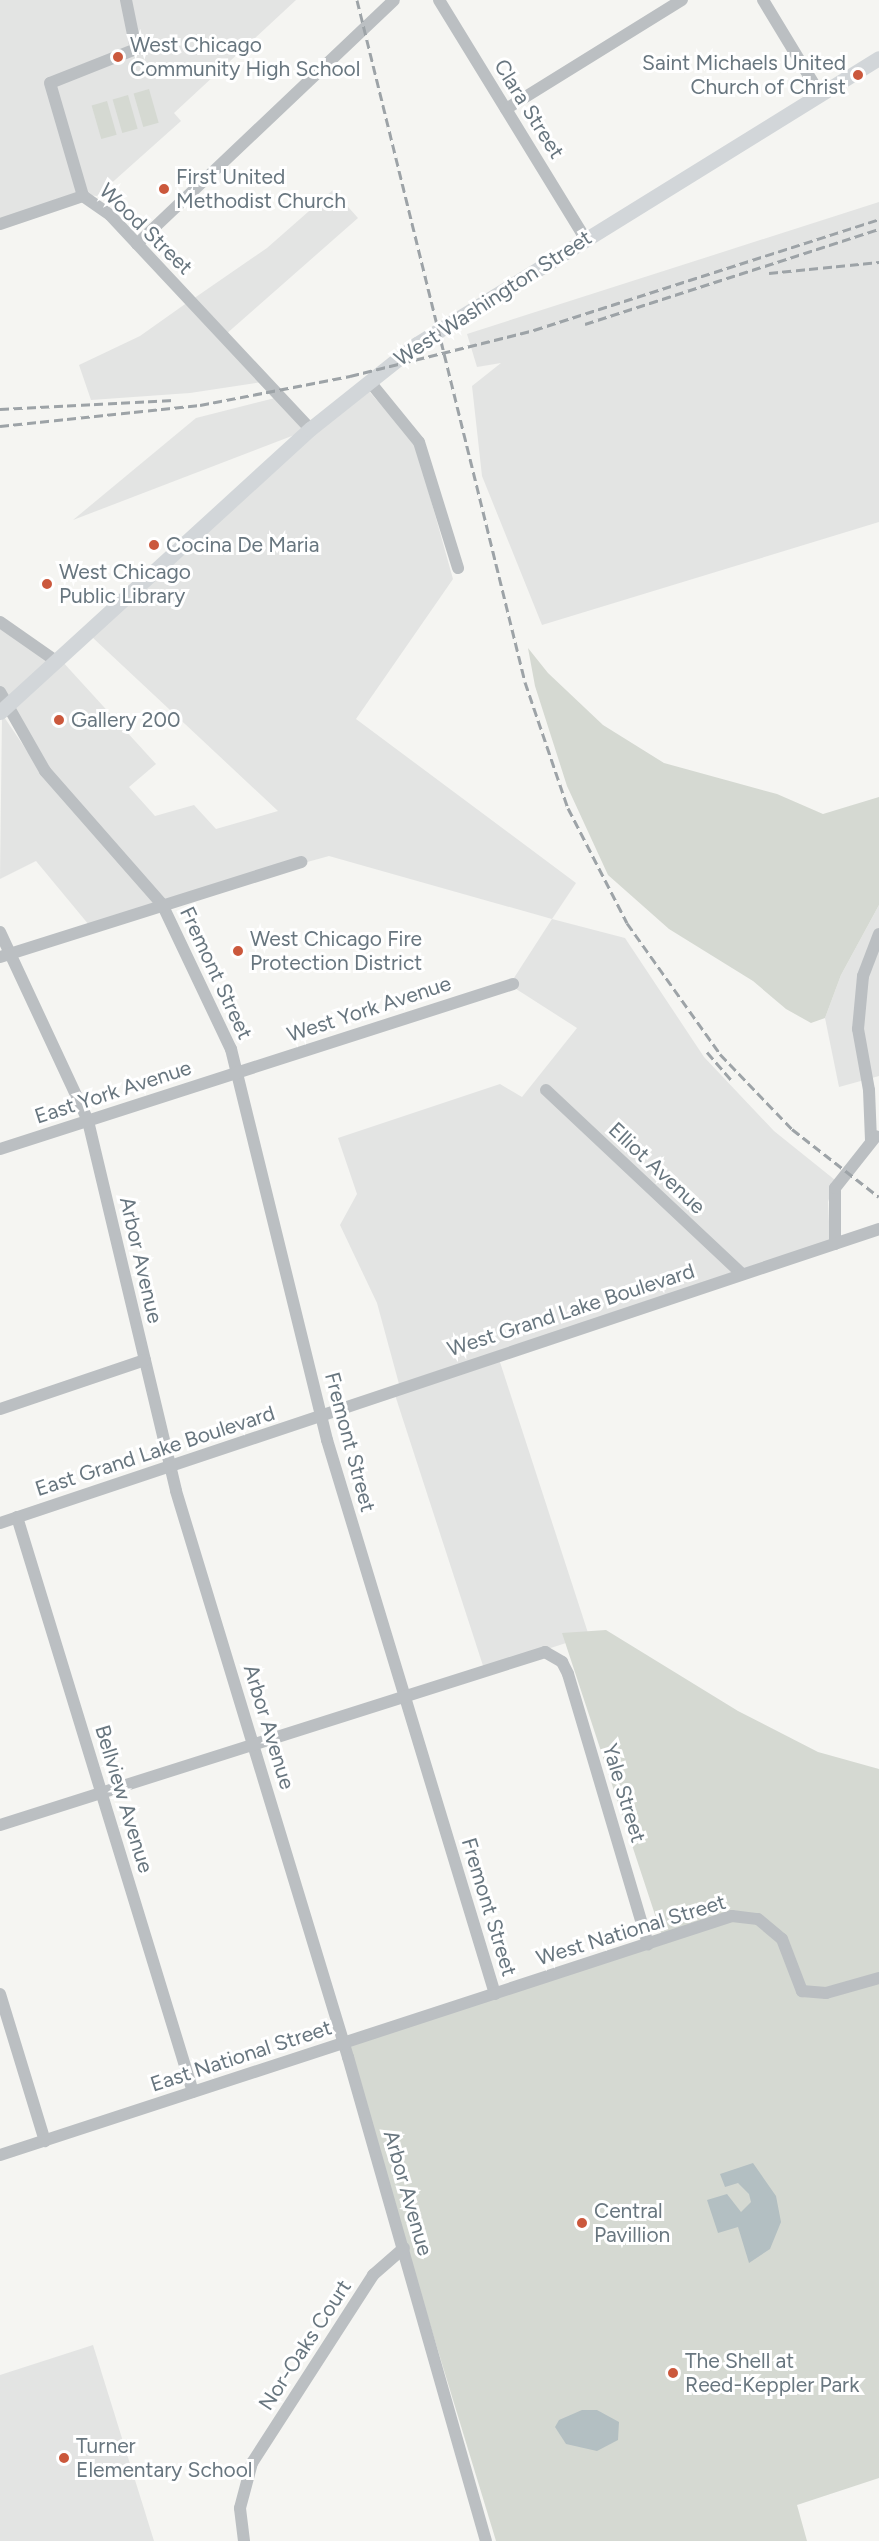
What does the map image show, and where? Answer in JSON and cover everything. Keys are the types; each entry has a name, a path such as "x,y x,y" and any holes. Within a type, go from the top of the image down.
{"main road":[{"name":"West Washington Street","path":"3,703 56,661 310,429 417,344 879,58"}],"street":[{"name":"Wood Street","path":"126,0 136,49 50,83 83,196 107,213 310,429"},
{"path":"137,244 394,0"},
{"name":"Clara Street","path":"439,0 585,238"},
{"path":"506,109 682,0"},
{"path":"763,0 820,94"},
{"path":"0,224 83,196"},
{"path":"370,382 419,442 458,568"},
{"path":"0,622 56,661"},
{"name":"Fremont Street","path":"3,703 45,771 162,904 231,1049 322,1417 495,1994"},
{"path":"5,955 301,862"},
{"name":"Arbor Avenue","path":"0,932 5,955 88,1121 170,1467 344,2042 486,2541"},
{"path":"835,1244 835,1188 875,1137 858,1029 863,976 879,934"},
{"name":"West York Avenue","path":"238,1072 513,984"},
{"name":"East York Avenue","path":"0,1149 238,1072"},
{"name":"Elliot Avenue","path":"546,1090 742,1274"},
{"name":"West Grand Lake Boulevard","path":"322,1417 452,1369 879,1229"},
{"path":"0,1409 145,1360"},
{"name":"East Grand Lake Boulevard","path":"0,1523 322,1417"},
{"name":"Bellview Avenue","path":"17,1517 193,2092"},
{"name":"Yale Street","path":"404,1694 540,1652 556,1656 568,1674 648,1944"},
{"path":"0,1825 404,1694"},
{"name":"West National Street","path":"495,1994 732,1916 758,1919 783,1939 802,1991 826,1993 879,1978"},
{"path":"0,1994 45,2140"},
{"name":"East National Street","path":"0,2155 495,1994"},
{"name":"Nor-Oaks Court","path":"244,2541 240,2508 252,2463 374,2275 404,2248"}],"shaded area":[{"name":"West Chicago Community High School","path":"0,0 296,0 174,113 181,121 97,196 78,194 0,220"},
{"path":"149,89 159,123 143,127 134,93"},
{"path":"128,95 138,129 122,133 113,99"},
{"path":"107,101 117,135 101,139 92,105"},
{"path":"333,190 358,218 225,335 193,299 267,248"},
{"path":"879,202 879,522 542,625 482,476 472,386 501,363 477,367 467,334"},
{"path":"188,302 262,382 190,393 91,400 79,365 140,336"},
{"path":"366,388 415,443 453,579 356,719 576,883 552,919 329,856 163,902 45,768 7,709 61,660 156,764 129,787 155,816 194,805 216,829 278,811 92,637"},
{"path":"283,396 310,429 73,520 196,418"},
{"path":"0,625 54,663 0,712"},
{"path":"528,648 548,673 603,725 664,763 777,794 823,814 879,797 879,905 841,975 825,1018 811,1023 786,1009 753,981 669,929 608,875 567,786 535,686"},
{"path":"2,714 42,773 158,904 89,925 36,861 0,879"},
{"path":"879,905 879,1076 839,1087 825,1018 841,975"},
{"path":"552,919 625,938 704,1057 774,1131 835,1180 828,1202 830,1241 399,1384 377,1303 340,1225 357,1194 338,1138 500,1084 522,1097 577,1028 513,987 512,981"},
{"path":"498,1356 589,1636 484,1670 393,1390"},
{"path":"606,1630 738,1711 818,1752 879,1769 879,2478 797,2505 807,2541 496,2541 344,2042 663,1939 562,1633"},
{"path":"753,2163 776,2196 781,2222 770,2249 749,2263 738,2227 718,2233 707,2200 727,2194 741,2212 751,2202 749,2194 738,2183 725,2187 720,2174"},
{"name":"Turner Elementary School","path":"93,2345 154,2541 0,2541 0,2375"},
{"path":"582,2410 597,2410 619,2422 618,2440 597,2451 566,2444 555,2427 559,2420"}],"railway":[{"path":"357,0 525,682 568,808 627,923 720,1054 792,1129 879,1197"},
{"path":"0,426 200,405 350,376 534,330 879,219"},
{"path":"585,324 879,229"},
{"path":"769,273 879,262"},
{"path":"0,409 174,400"},
{"path":"707,1052 731,1080"}],"place":[{"name":"West Chicago Community High School","path":"118,57"},
{"name":"Saint Michaels United Church of Christ","path":"858,75"},
{"name":"First United Methodist Church","path":"164,189"},
{"name":"Cocina De Maria","path":"154,545"},
{"name":"West Chicago Public Library","path":"47,584"},
{"name":"Gallery 200","path":"59,720"},
{"name":"West Chicago Fire Protection District","path":"238,951"},
{"name":"Central Pavillion","path":"582,2223"},
{"name":"The Shell at Reed-Keppler Park","path":"673,2373"},
{"name":"Turner Elementary School","path":"64,2458"}]}
